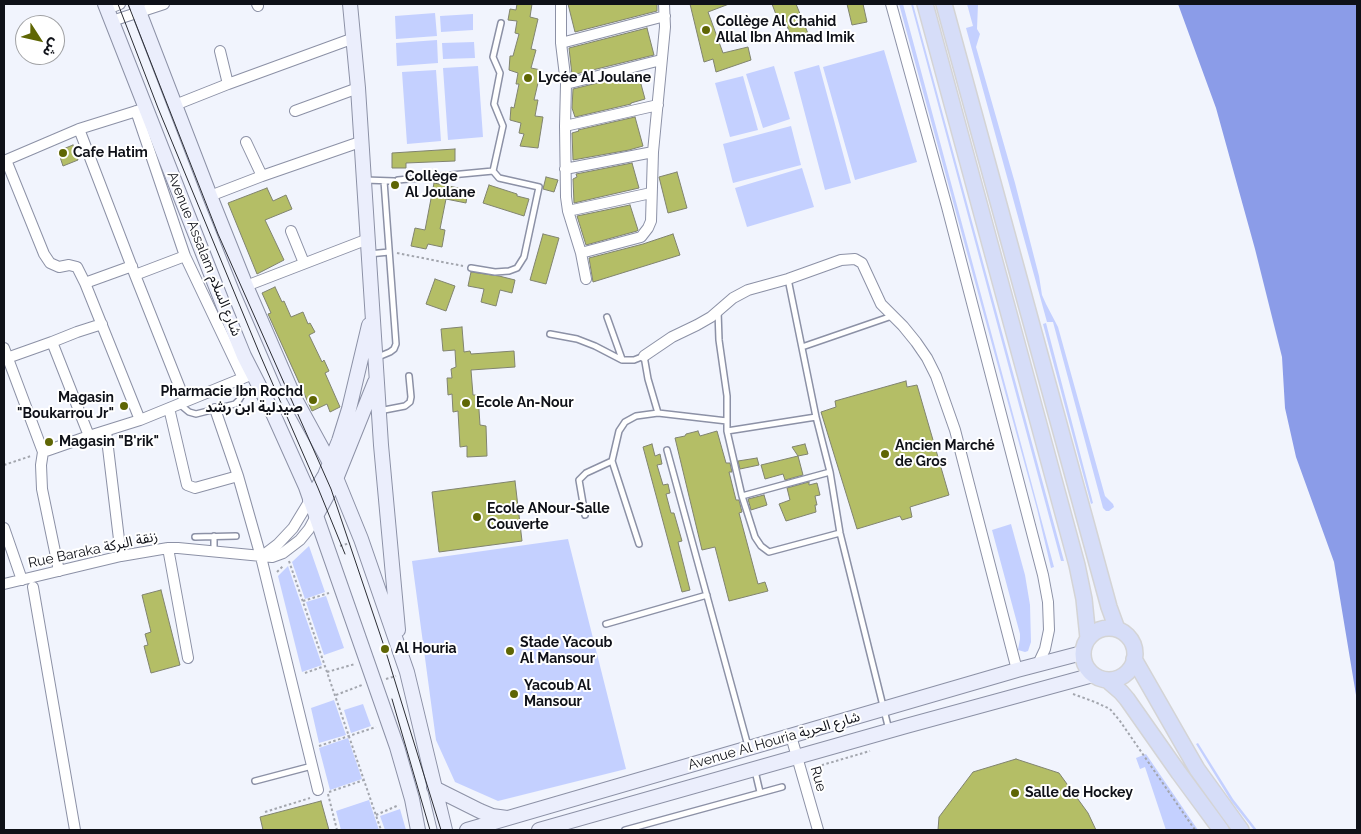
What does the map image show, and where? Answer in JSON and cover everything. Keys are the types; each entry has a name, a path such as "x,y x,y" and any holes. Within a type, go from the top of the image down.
{"main road":[{"path":"350,4 358,88 360,142 379,411 400,651 407,672 445,830"},
{"path":"925,4 1077,565 1084,598 1088,638"},
{"path":"944,4 1109,607 1117,629"},
{"name":"Avenue Assalam شارع السلام","path":"138,8 246,286 294,397 330,463 361,540 400,651"},
{"name":"Avenue Assalam شارع السلام","path":"108,11 141,109 224,307 245,377 306,487 369,684 398,747 412,798 418,830"},
{"path":"310,500 325,475 339,441 349,410 372,309"},
{"path":"316,516 336,479 377,378"},
{"path":"1100,678 1114,680 1121,677 1132,667 1134,660 1132,641 1128,635 1117,629 1101,629 1094,632 1088,638 1082,653 1085,665 1100,678 1114,686 1127,699 1178,773 1221,830"},
{"name":"Avenue Al Houria شارع الحرية","path":"467,830 1017,670 1082,653"},
{"path":"1134,660 1197,769 1241,830"},
{"name":"Avenue Al Houria شارع الحرية","path":"539,830 889,731 1100,678"},
{"path":"434,787 480,811 492,816 508,818"}],"street":[{"path":"108,11 120,4"},
{"path":"108,11 164,4"},
{"path":"561,4 561,43 566,84 565,169 568,211 581,253 586,279"},
{"path":"581,253 642,237 651,221 653,152 664,38 664,4"},
{"path":"891,4 948,207 1043,574 1048,602 1049,630 1045,649 1038,664"},
{"path":"561,43 665,16"},
{"path":"175,105 354,38"},
{"path":"220,51 228,84"},
{"path":"566,84 661,60"},
{"path":"295,111 358,88"},
{"path":"565,126 658,105"},
{"path":"43,452 140,420 245,377 185,256 141,109 80,129 5,161 44,254 50,263 59,267 77,267 140,420"},
{"path":"80,129 183,402"},
{"path":"246,142 262,176"},
{"path":"210,196 360,142"},
{"path":"565,169 653,152"},
{"path":"568,211 651,193"},
{"path":"291,231 304,263"},
{"path":"246,286 368,239"},
{"path":"85,283 185,256"},
{"path":"644,356 672,337 704,321 734,298 748,290 788,279 841,260 855,258 862,263 881,304 916,342 928,358 936,376 955,430 1017,670"},
{"path":"59,571 42,489 41,465 43,452 6,353 52,342 102,324"},
{"path":"52,342 89,436"},
{"path":"168,408 187,485 195,488 238,476"},
{"path":"215,409 238,476 261,557 318,790"},
{"path":"106,431 121,556"},
{"path":"261,557 278,544 289,532 310,500"},
{"name":"Rue Baraka زنقة البركة","path":"4,584 121,556 168,548 272,558 289,549 300,540 316,516"},
{"path":"4,528 22,580"},
{"path":"168,548 188,658"},
{"path":"33,587 75,830"},
{"name":"Rue","path":"791,736 818,830"}],"lane":[{"path":"493,171 503,126 494,104 500,73 493,57 501,23"},
{"path":"363,180 396,181 493,171"},
{"path":"471,268 495,272 508,271 517,268 524,257 539,187 499,178 493,171"},
{"path":"376,358 390,352 396,344 384,181"},
{"path":"369,254 389,252"},
{"path":"788,279 816,417 830,472 840,533 885,708 889,731"},
{"path":"718,311 719,340 727,396 727,431 742,496 755,537 761,546 770,552 840,533"},
{"path":"802,347 892,316"},
{"path":"607,317 622,360"},
{"path":"550,334 577,339 622,360 634,360 644,356 648,379 658,413"},
{"path":"379,411 405,406 410,402 409,376"},
{"path":"183,402 186,410 192,414 200,414 235,404 242,392 245,377"},
{"path":"639,544 612,461 619,431 625,422 636,416 658,413 727,421"},
{"path":"727,431 816,417"},
{"path":"667,450 748,748"},
{"path":"585,515 579,480 586,473 612,461"},
{"path":"742,496 830,472"},
{"path":"214,536 214,552"},
{"path":"195,537 236,536"},
{"path":"606,624 706,595"},
{"path":"255,781 312,766"},
{"path":"754,769 760,792"},
{"path":"625,830 782,787"}],"path":[{"path":"389,252 418,256 471,268"},
{"path":"4,465 43,452"},
{"path":"289,560 382,830"},
{"path":"303,601 332,592"},
{"path":"327,672 355,664"},
{"path":"305,673 325,666"},
{"path":"335,695 407,672"},
{"path":"1095,702 1110,709 1120,721 1195,830"},
{"path":"316,747 376,727"},
{"path":"376,815 402,804"}],"shaded area":[{"path":"899,4 903,4 1054,567 1051,568 1037,509"},
{"path":"911,4 913,4 1064,561 1061,561"},
{"path":"967,4 978,4 977,29 980,34 976,47 1015,183 1039,276 1042,295 1058,327 1105,496 1114,507 1109,511 1103,508 1053,322 1047,322 966,28 973,26"},
{"path":"435,13 437,36 396,39 395,16"},
{"path":"473,14 473,30 441,32 440,16"},
{"path":"437,40 438,63 397,66 396,43"},
{"path":"474,42 475,58 443,59 442,43"},
{"path":"884,50 917,162 855,180 823,67"},
{"path":"819,65 851,183 825,190 794,72"},
{"path":"478,66 483,137 448,140 443,68"},
{"path":"774,66 790,119 763,128 746,74"},
{"path":"436,70 441,141 407,144 402,72"},
{"path":"743,76 758,130 730,137 715,83"},
{"path":"791,126 801,165 733,183 723,144"},
{"path":"802,168 814,207 747,227 735,188"},
{"path":"1046,323 1093,503 1091,504 1043,324"},
{"path":"1011,524 1025,575 1030,605 1031,642 1028,651 1025,652 1018,650 1020,634 992,530"},
{"name":"Stade Yacoub Al Mansour","path":"568,539 626,769 498,801 455,782 436,740 412,561"},
{"path":"309,546 325,592 305,599 292,562"},
{"path":"288,566 322,665 302,672 278,576"},
{"path":"326,596 344,648 324,655 306,602"},
{"path":"334,700 346,735 319,743 311,708"},
{"path":"363,704 371,726 351,733 344,710"},
{"path":"348,738 362,779 330,790 319,748"},
{"path":"1198,743 1233,799 1257,830 1254,830 1231,801 1196,744"},
{"path":"1146,754 1198,830 1166,830 1145,767 1140,769 1136,758"},
{"path":"369,800 379,830 341,830 336,811"},
{"path":"400,809 406,830 385,830 380,816"}],"water":[{"path":"1178,4 1357,4 1357,701 1334,562 1296,457 1285,408 1282,357 1255,249 1216,108"}],"building":[{"name":"Lycée Al Joulane","path":"517,4 532,4 530,17 538,19 531,49 536,50 531,68 541,70 534,100 538,100 535,116 543,117 538,148 520,146 524,134 519,133 521,123 510,120 511,107 514,108 519,84 516,84 518,73 509,70 510,56 513,56 519,34 515,33 517,21 508,20 510,9 516,10"},
{"path":"568,4 657,4 657,11 575,32"},
{"name":"Collège Al Chahid Allal Ibn Ahmad Imik","path":"690,4 729,4 708,12 723,53 748,47 751,60 716,72 713,59 704,62"},
{"name":"Collège Al Chahid Allal Ibn Ahmad Imik","path":"772,4 796,4 809,36 793,42 786,23 780,25"},
{"path":"847,4 863,4 867,22 852,25"},
{"path":"647,28 654,55 572,75 569,48"},
{"path":"638,73 645,99 575,117 572,108 573,89"},
{"path":"635,117 643,146 573,160 572,133"},
{"path":"73,145 78,160 63,166 58,151"},
{"path":"455,149 455,161 406,163 406,168 392,168 392,153"},
{"path":"632,163 639,188 574,203 573,179 577,177 576,174"},
{"path":"677,172 687,208 668,213 659,177"},
{"path":"546,177 558,180 554,192 543,189"},
{"path":"434,183 468,190 466,203 446,199 440,229 445,230 442,247 428,244 426,249 411,246 415,228 425,230"},
{"path":"489,185 529,199 524,216 483,203"},
{"path":"267,188 273,201 286,195 292,209 265,220 284,260 257,274 228,203"},
{"path":"630,205 637,231 586,245 577,216"},
{"path":"543,234 559,238 546,284 530,280"},
{"path":"673,234 680,255 593,282 589,258"},
{"path":"471,272 515,280 512,293 500,290 496,306 481,302 484,289 468,286"},
{"path":"435,279 455,286 446,311 426,304"},
{"path":"275,287 291,317 303,312 308,324 310,323 315,332 309,335 322,362 324,360 329,371 325,373 340,407 330,412 327,404 312,411 268,314 271,313 262,293"},
{"name":"Ecole An-Nour","path":"462,327 464,352 470,351 471,354 514,351 515,367 471,370 473,395 478,395 480,425 486,426 487,456 467,457 467,446 460,447 458,411 453,412 452,394 448,395 447,378 452,378 451,369 456,367 455,350 443,351 441,329"},
{"name":"Ancien Marché de Gros","path":"906,381 907,387 917,385 949,495 910,507 912,517 902,520 900,516 857,529 821,412 836,407 835,401"},
{"path":"698,431 700,436 717,431 726,463 730,463 732,472 729,472 736,500 739,500 742,512 739,513 758,584 765,582 768,591 729,601 715,547 702,550 675,438"},
{"path":"652,444 655,456 660,454 662,464 657,465 663,485 668,484 670,493 666,494 682,541 678,542 690,590 682,592 643,447"},
{"path":"805,444 808,454 798,456 792,447"},
{"path":"798,456 803,475 785,480 783,474 765,479 761,465"},
{"path":"757,458 759,465 740,469 738,461"},
{"name":"Ecole ANour-Salle Couverte","path":"515,481 522,541 439,552 432,492"},
{"path":"809,482 809,485 817,483 820,495 815,496 816,512 786,521 779,504 790,500 787,488"},
{"path":"764,495 767,505 751,510 748,499"},
{"path":"161,590 180,665 151,673 144,646 148,645 145,634 151,632 142,595"},
{"name":"Salle de Hockey","path":"1016,759 1059,773 1088,813 1096,830 938,830 939,817 973,772"},
{"path":"321,801 329,830 263,830 260,817"}],"tram line":[{"path":"118,4 158,108 345,554"},
{"path":"128,4 218,234 331,489 385,649 441,830"},
{"path":"392,699 430,830"}],"place":[{"name":"Collège Al Chahid Allal Ibn Ahmad Imik","path":"706,30"},
{"name":"Lycée Al Joulane","path":"528,78"},
{"name":"Cafe Hatim","path":"63,153"},
{"name":"Collège Al Joulane","path":"395,185"},
{"name":"Pharmacie Ibn Rochd صيدلية ابن رشد","path":"313,400"},
{"name":"Ecole An-Nour","path":"466,403"},
{"name":"Magasin \"Boukarrou Jr\"","path":"124,406"},
{"name":"Magasin \"B'rik\"","path":"49,442"},
{"name":"Ancien Marché de Gros","path":"885,454"},
{"name":"Ecole ANour-Salle Couverte","path":"477,517"},
{"name":"Al Houria","path":"385,649"},
{"name":"Stade Yacoub Al Mansour","path":"510,651"},
{"name":"Yacoub Al Mansour","path":"514,694"},
{"name":"Salle de Hockey","path":"1015,793"}]}
